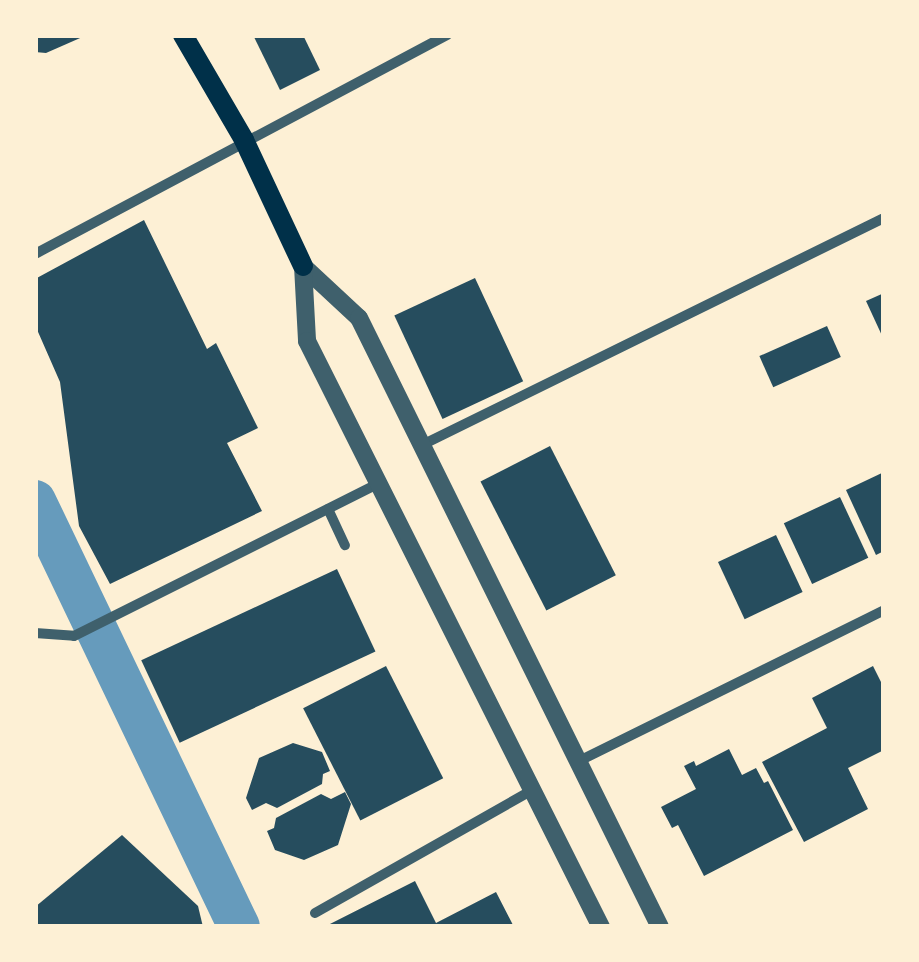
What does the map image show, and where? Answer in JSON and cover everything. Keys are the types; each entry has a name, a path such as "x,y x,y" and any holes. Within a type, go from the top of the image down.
{"main road":[{"path":"183,35 244,140 303,266"}],"street":[{"path":"35,254 447,35"},
{"path":"424,444 884,218"},
{"path":"303,266 359,318 660,927"},
{"path":"303,266 307,341 601,927"},
{"path":"35,632 74,636 379,484"},
{"path":"328,509 345,545"},
{"path":"576,762 884,610"},
{"path":"315,913 532,790"}],"building":[{"path":"35,35 87,35 46,53 35,52"},
{"path":"253,35 303,35 320,70 280,90"},
{"path":"144,220 207,349 216,343 258,428 227,443 262,511 110,584 79,526 60,382 35,325 35,279"},
{"path":"475,278 523,381 443,419 394,316"},
{"path":"884,293 884,340 866,301"},
{"path":"827,326 841,357 773,387 759,356"},
{"path":"550,446 616,575 546,611 481,481"},
{"path":"884,472 884,551 876,555 846,490"},
{"path":"840,497 868,558 812,584 784,523"},
{"path":"776,535 803,592 745,619 718,562"},
{"path":"337,569 375,651 180,743 141,660"},
{"path":"386,666 443,778 360,820 303,708"},
{"path":"873,666 884,688 884,750 848,768 868,809 804,842 762,762 827,728 812,698"},
{"path":"293,743 322,752 330,771 323,774 322,784 277,808 266,803 252,810 246,798 259,758"},
{"path":"729,749 742,775 756,768 764,783 768,781 793,830 704,876 678,825 672,828 661,807 696,789 684,766 694,761 696,766"},
{"path":"345,792 351,804 338,845 304,860 275,850 267,831 274,828 276,818 321,794 331,799"},
{"path":"122,835 198,906 203,927 35,927 35,907"},
{"path":"415,881 436,923 496,892 514,927 324,927"}],"waterway":[{"path":"35,501 239,927"}]}
